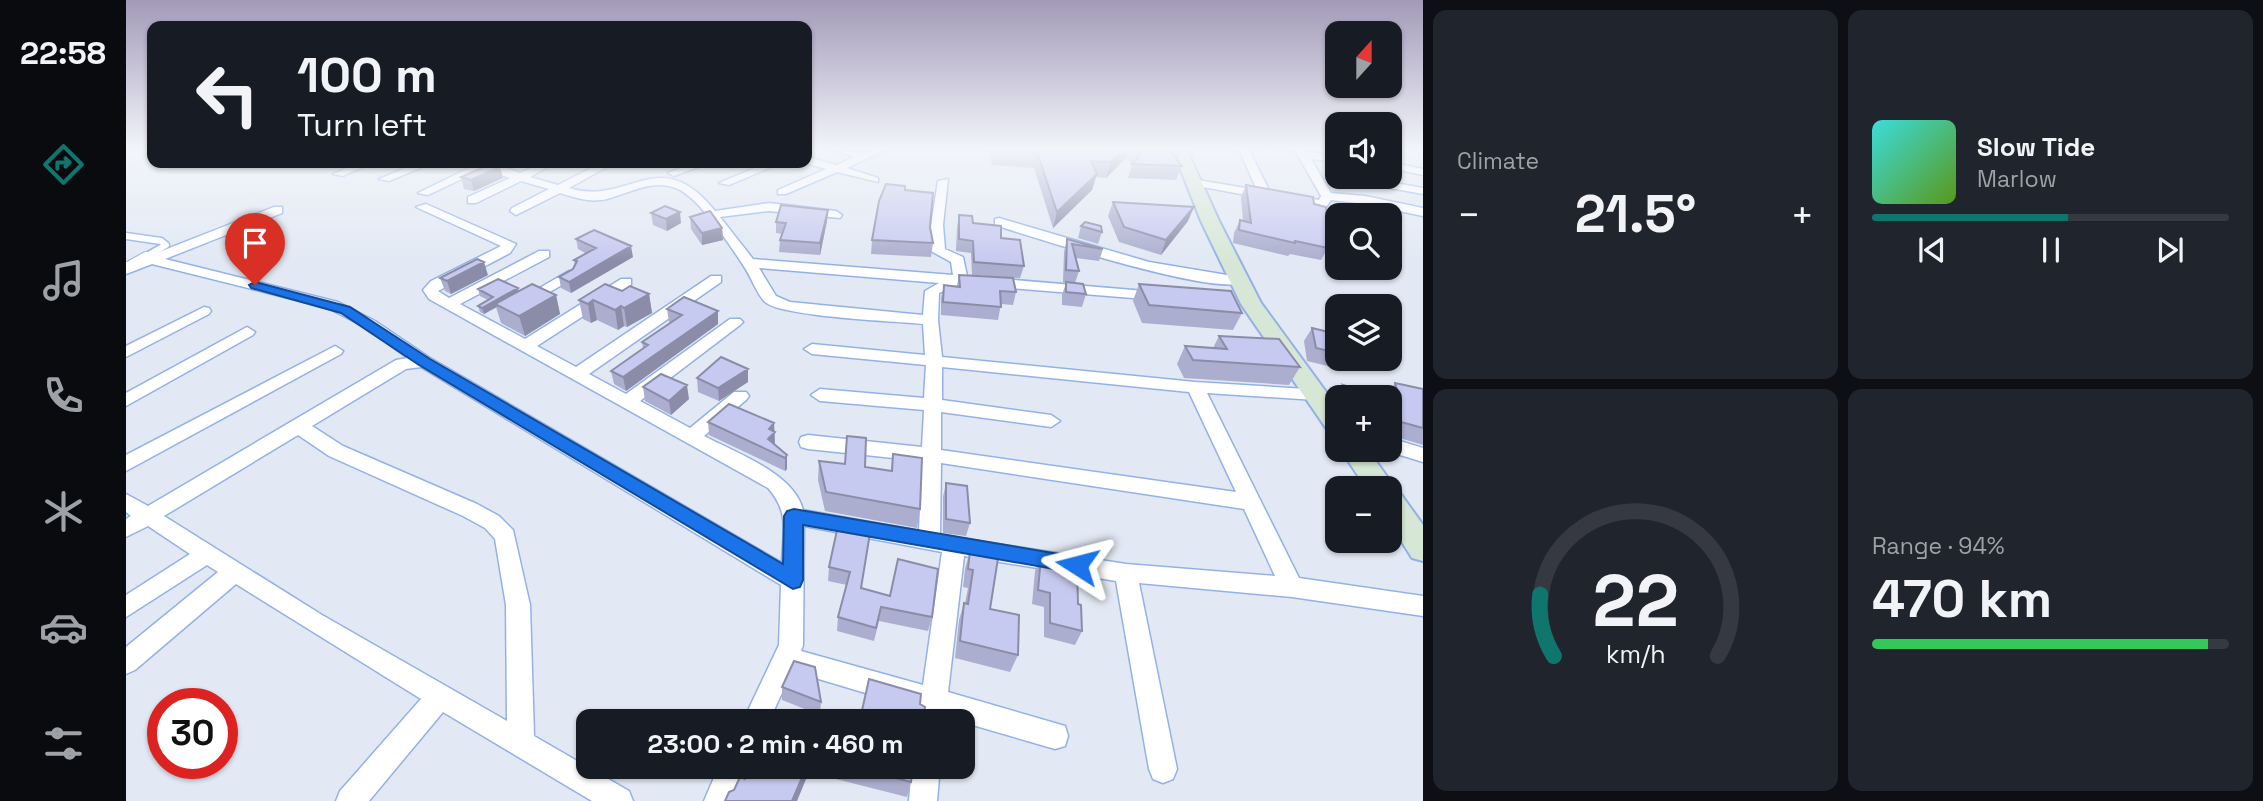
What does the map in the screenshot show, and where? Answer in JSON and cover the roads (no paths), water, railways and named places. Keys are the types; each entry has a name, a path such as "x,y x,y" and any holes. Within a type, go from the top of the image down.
{"street":[{"path":"443,187 423,200 509,244 505,250 436,284 430,290 434,296 450,304 497,317 525,346 775,483 790,499 794,516 791,645 762,709"},
{"path":"472,200 498,187"},
{"path":"553,187 596,198 627,187"},
{"path":"516,211 561,187"},
{"path":"680,187 699,199 749,263 771,299 787,306 930,320"},
{"path":"782,192 793,187"},
{"path":"943,187 937,225 938,251 958,260 960,279"},
{"path":"1195,187 1239,281 1244,303 1325,407"},
{"path":"1222,187 1322,204 1327,196"},
{"path":"1261,187 1265,195"},
{"path":"1324,187 1327,196"},
{"path":"1403,187 1423,191"},
{"path":"1327,196 1366,200 1423,212"},
{"path":"711,215 769,207 835,215"},
{"path":"126,269 278,210"},
{"path":"999,222 1136,262 1203,277 1239,281"},
{"path":"450,304 544,254"},
{"path":"151,260 333,305 370,324 424,362 793,580"},
{"path":"749,263 1168,297"},
{"path":"497,317 569,275"},
{"path":"576,374 716,279"},
{"path":"929,541 934,360 930,320 932,291 960,279"},
{"path":"525,346 626,282"},
{"path":"126,352 204,312"},
{"path":"626,402 735,322"},
{"path":"126,400 247,332"},
{"path":"812,349 1195,387 1316,394"},
{"path":"126,464 335,351"},
{"path":"126,529 402,364 424,362"},
{"path":"1195,387 1292,587"},
{"path":"820,395 933,405 1051,421"},
{"path":"691,437 740,396"},
{"path":"298,426 337,451 470,510 492,522 505,536 518,605 521,743"},
{"path":"808,442 931,455 1250,502"},
{"path":"1402,449 1423,455"},
{"path":"126,502 314,622 619,801"},
{"path":"794,516 954,546 1126,573 1292,587 1423,606"},
{"path":"1402,518 1423,549"},
{"path":"932,709 954,546"},
{"path":"126,607 207,554"},
{"path":"126,662 235,572"},
{"path":"1126,573 1163,769"},
{"path":"786,658 929,709"},
{"path":"350,801 440,696"},
{"path":"975,719 1055,736"},
{"path":"718,801 728,779"},
{"path":"923,801 925,779"}],"lane":[{"path":"126,236 166,245 126,269"}]}
